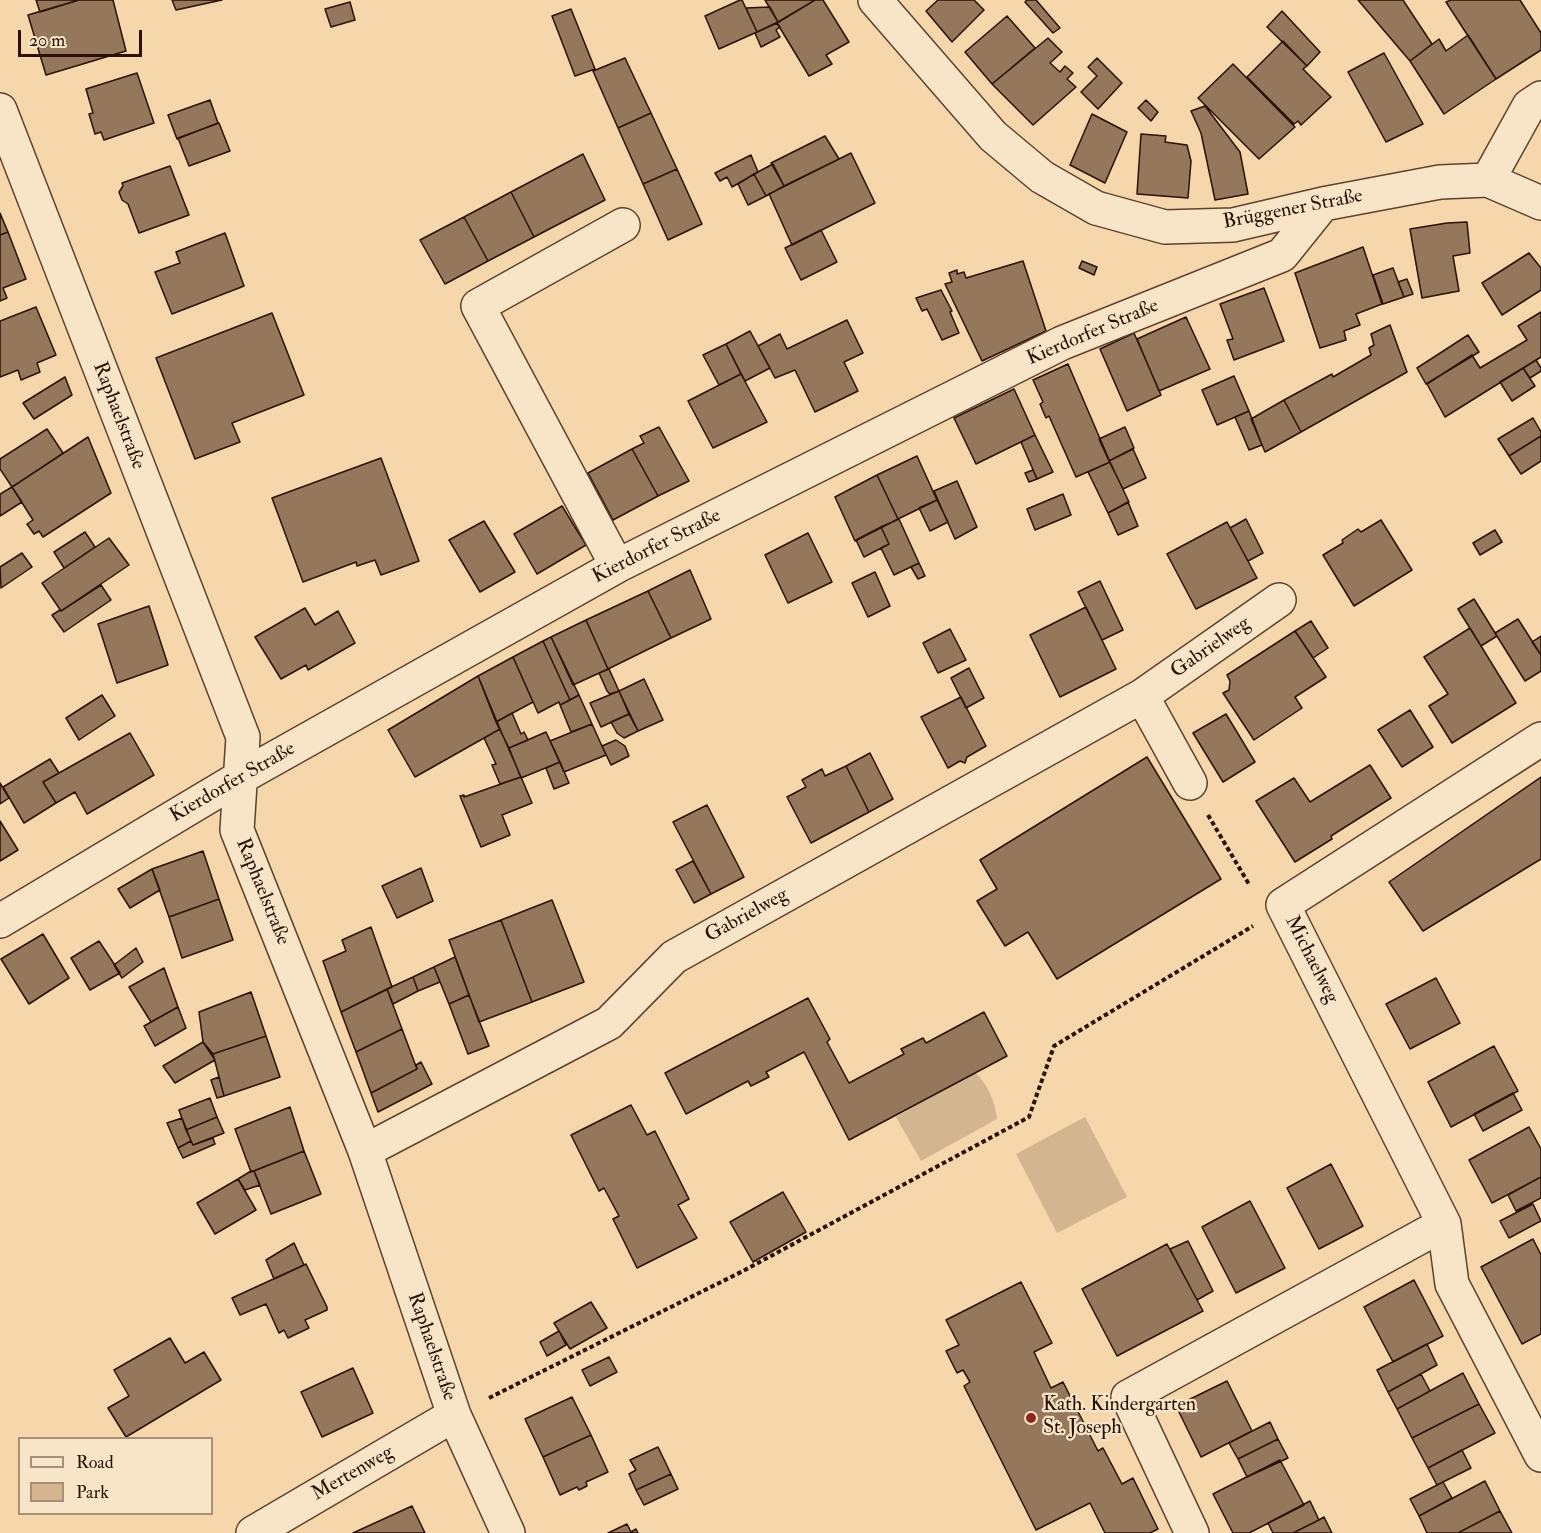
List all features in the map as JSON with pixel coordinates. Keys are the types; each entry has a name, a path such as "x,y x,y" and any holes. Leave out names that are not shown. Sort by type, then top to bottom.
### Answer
{"street":[{"name":"Brüggener Straße","path":"875,0 993,136 1042,177 1096,208 1165,227 1233,225 1323,204 1440,182 1488,180 1541,203"},
{"path":"1488,180 1529,106 1541,98"},
{"name":"Raphaelstraße","path":"0,110 243,737 237,830 365,1151 454,1415 508,1533"},
{"name":"Kierdorfer Straße","path":"0,921 242,777 617,566 1062,343 1282,255 1323,204"},
{"path":"617,566 478,306 623,225"},
{"name":"Gabrielweg","path":"365,1151 609,1023 674,957 1142,696 1279,600"},
{"path":"1142,696 1190,783"},
{"name":"Michaelweg","path":"1541,740 1275,911 1444,1224 1452,1284 1541,1455"},
{"path":"1192,1533 1128,1397 1444,1224"},
{"name":"Mertenweg","path":"253,1533 454,1415"}],"path":[{"path":"454,1415 743,1271 1029,1117 1054,1046 1275,911 1190,783"}],"green space":[{"path":"975,1072 990,1094 997,1119 921,1161 896,1117"},
{"path":"1085,1117 1127,1197 1057,1233 1016,1154"}],"building":[{"path":"36,0 79,0 40,12"},
{"path":"79,0 113,0 126,51 46,75 28,15"},
{"path":"172,0 222,0 176,10"},
{"path":"740,0 757,32 719,49 705,16"},
{"path":"765,0 815,0 778,22"},
{"path":"815,0 823,0 849,42 826,55 832,64 809,76 777,23"},
{"path":"938,0 974,0 984,10 952,42 926,11"},
{"path":"1036,0 1060,28 1053,33 1025,2"},
{"path":"1358,0 1403,0 1432,44 1410,61"},
{"path":"1451,0 1520,0 1541,33 1541,50 1496,79 1446,2"},
{"path":"350,2 355,20 331,27 325,9"},
{"path":"770,7 778,22 757,32 746,8"},
{"path":"571,9 595,69 575,76 552,16"},
{"path":"1282,11 1320,52 1307,66 1267,27"},
{"path":"1007,16 1035,48 992,84 965,52"},
{"path":"777,23 780,27 776,30 780,37 761,47 755,33"},
{"path":"1468,35 1496,79 1444,114 1410,61 1439,39 1446,51"},
{"path":"1048,38 1062,52 1050,63 1060,72 1065,66 1073,73 1067,79 1076,87 1033,125 992,84"},
{"path":"1283,41 1307,66 1303,69 1331,97 1301,125 1298,121 1294,124 1247,77"},
{"path":"1384,53 1423,124 1386,142 1348,72"},
{"path":"625,58 651,113 618,128 593,71"},
{"path":"1097,58 1122,83 1098,109 1081,92 1097,76 1088,67"},
{"path":"1233,64 1295,127 1259,159 1198,98"},
{"path":"137,73 154,123 104,140 101,132 95,134 89,114 93,113 86,89"},
{"path":"210,100 218,123 177,139 168,115"},
{"path":"1146,100 1158,112 1151,121 1138,108"},
{"path":"1205,106 1240,152 1248,194 1215,200 1201,133 1191,111"},
{"path":"651,113 677,169 643,184 618,128"},
{"path":"1092,114 1127,132 1105,183 1070,165"},
{"path":"219,123 230,151 189,166 178,138"},
{"path":"1141,134 1166,136 1165,142 1187,145 1191,161 1188,198 1137,194"},
{"path":"825,136 839,159 784,186 771,163"},
{"path":"851,153 875,203 792,245 769,194"},
{"path":"583,154 605,200 534,237 511,192"},
{"path":"751,155 758,172 732,187 727,177 720,181 715,173"},
{"path":"773,164 784,186 766,196 754,174"},
{"path":"170,166 189,215 139,233 128,204 122,200 119,192 123,186 122,183"},
{"path":"677,169 702,224 668,240 643,184"},
{"path":"754,174 766,196 748,205 738,184"},
{"path":"511,192 534,237 488,261 464,217"},
{"path":"0,213 8,232 0,235"},
{"path":"464,217 488,261 445,284 420,240"},
{"path":"1467,222 1470,253 1453,256 1459,291 1422,298 1410,229"},
{"path":"821,230 837,262 801,280 785,248"},
{"path":"8,232 26,279 3,288 7,298 0,301 0,235"},
{"path":"225,233 244,286 172,314 155,272 180,263 176,252"},
{"path":"1363,247 1382,304 1356,314 1360,325 1344,331 1346,340 1320,348 1295,273"},
{"path":"1529,253 1541,268 1541,290 1502,315 1482,283"},
{"path":"1023,261 1046,331 982,361 945,284 952,282 949,273 957,270 957,274 964,272 966,278"},
{"path":"1082,261 1097,267 1094,275 1079,268"},
{"path":"1393,268 1404,297 1383,304 1373,275"},
{"path":"1407,279 1413,294 1404,297 1398,282"},
{"path":"1264,288 1284,341 1234,360 1227,340 1233,339 1220,304"},
{"path":"941,290 952,311 950,312 959,333 942,340 927,309 922,311 916,298"},
{"path":"36,307 56,355 37,363 40,372 21,380 18,370 0,377 0,321"},
{"path":"1541,312 1541,357 1445,417 1427,384 1472,355 1480,368 1527,340 1518,326"},
{"path":"272,313 304,395 232,423 240,442 195,459 156,358"},
{"path":"1186,317 1210,369 1159,391 1137,339"},
{"path":"847,320 863,353 844,362 858,391 815,412 795,370 775,378 758,346 780,334 787,349"},
{"path":"1390,325 1407,372 1301,432 1284,400 1332,374 1333,377 1371,355 1369,348 1374,345 1371,334"},
{"path":"750,331 770,368 745,381 726,344"},
{"path":"1134,333 1161,395 1127,411 1100,349"},
{"path":"1468,335 1479,352 1426,384 1417,368"},
{"path":"726,344 741,374 719,385 703,355"},
{"path":"1536,360 1541,371 1530,378 1523,368"},
{"path":"1068,364 1110,462 1076,477 1049,416 1046,418 1040,404 1043,402 1033,380"},
{"path":"1523,368 1535,386 1512,401 1500,382"},
{"path":"741,374 767,422 713,448 688,401"},
{"path":"1234,376 1249,411 1217,425 1202,390"},
{"path":"65,377 72,395 34,419 23,403"},
{"path":"1014,389 1035,435 976,464 954,418"},
{"path":"1284,400 1301,432 1265,452 1251,419"},
{"path":"1249,411 1262,445 1249,450 1235,417"},
{"path":"1533,418 1541,436 1509,456 1498,439"},
{"path":"659,427 689,481 658,496 632,449 644,443 640,436"},
{"path":"1125,427 1134,448 1109,461 1099,439"},
{"path":"47,429 63,453 12,487 0,469 0,459"},
{"path":"1035,435 1053,472 1037,479 1021,442"},
{"path":"1541,436 1541,461 1521,474 1509,456"},
{"path":"88,437 111,493 43,537 39,531 34,534 27,524 33,520 12,487"},
{"path":"632,449 658,496 613,520 588,473"},
{"path":"1133,449 1146,478 1123,489 1109,461"},
{"path":"917,456 937,500 898,519 877,475"},
{"path":"381,458 419,561 381,575 375,560 357,566 356,562 303,582 272,498"},
{"path":"1110,462 1129,502 1108,513 1088,472"},
{"path":"1033,470 1037,479 1029,482 1025,473"},
{"path":"877,475 898,519 855,541 835,497"},
{"path":"957,481 977,527 955,539 934,491"},
{"path":"12,487 22,502 0,516 0,494"},
{"path":"1063,494 1071,515 1035,530 1027,509"},
{"path":"937,500 948,522 930,531 919,508"},
{"path":"1128,502 1138,526 1118,535 1108,513"},
{"path":"562,506 586,545 537,574 514,534"},
{"path":"899,519 919,563 894,575 881,548 889,544 881,527"},
{"path":"1246,519 1263,553 1248,561 1230,528"},
{"path":"1381,520 1412,570 1354,606 1323,555 1343,543 1342,540 1358,529 1361,532"},
{"path":"484,521 515,572 480,592 449,540"},
{"path":"1227,522 1257,578 1196,609 1167,554"},
{"path":"881,527 889,544 864,557 856,540"},
{"path":"1495,530 1502,542 1480,555 1473,543"},
{"path":"85,532 95,547 64,568 54,552"},
{"path":"808,533 832,582 788,603 765,555"},
{"path":"109,538 129,565 61,611 42,583"},
{"path":"22,553 32,567 1,588 0,567"},
{"path":"919,563 925,576 918,579 911,567"},
{"path":"690,570 711,619 671,638 648,591"},
{"path":"875,572 890,606 868,617 852,583"},
{"path":"1100,581 1123,630 1102,640 1078,592"},
{"path":"101,585 111,600 64,632 52,615"},
{"path":"648,591 671,638 608,669 586,620"},
{"path":"1474,599 1497,636 1481,646 1458,609"},
{"path":"149,606 168,665 117,683 98,624"},
{"path":"1086,607 1116,669 1060,697 1030,635"},
{"path":"305,608 315,625 338,611 355,643 308,670 306,665 281,679 255,637"},
{"path":"1518,619 1541,655 1541,671 1525,681 1495,633"},
{"path":"586,620 608,669 573,685 551,637"},
{"path":"1311,621 1328,648 1313,658 1295,631"},
{"path":"1470,628 1516,703 1452,743 1429,706 1448,694 1424,657"},
{"path":"950,629 966,660 938,673 923,643"},
{"path":"1295,631 1326,677 1295,697 1302,708 1254,740 1223,693 1229,690 1230,681 1227,675"},
{"path":"1541,636 1541,655 1532,642"},
{"path":"551,637 579,695 570,700 543,641"},
{"path":"543,641 570,700 560,705 559,702 538,713 513,657"},
{"path":"513,657 533,702 496,722 478,676"},
{"path":"969,668 984,698 966,708 951,678"},
{"path":"609,669 619,691 610,694 599,673"},
{"path":"478,676 500,729 415,777 388,730"},
{"path":"644,679 663,720 638,731 619,691"},
{"path":"619,691 629,714 601,727 590,703"},
{"path":"102,695 115,716 79,740 66,718"},
{"path":"579,695 592,724 571,732 560,705"},
{"path":"961,697 986,746 967,757 965,763 960,761 948,768 921,717"},
{"path":"1410,710 1433,747 1402,767 1378,730"},
{"path":"512,713 521,734 524,732 528,740 509,748 496,722"},
{"path":"629,714 638,731 624,738 617,733 611,722"},
{"path":"1226,714 1255,762 1223,782 1193,733"},
{"path":"592,724 606,755 564,772 550,741"},
{"path":"500,729 521,777 500,784 492,765 496,764 484,738"},
{"path":"546,732 560,762 521,778 509,748"},
{"path":"130,733 154,775 87,814 75,792 56,803 43,782"},
{"path":"616,740 625,746 629,756 611,765 602,746"},
{"path":"870,753 893,799 869,812 846,766"},
{"path":"1147,757 1221,879 1057,979 1028,932 1005,946 977,901 997,889 980,860"},
{"path":"50,759 59,773 43,782 56,803 24,823 3,787"},
{"path":"560,762 569,783 554,789 546,768"},
{"path":"1370,765 1391,798 1295,862 1256,801 1294,778 1310,802"},
{"path":"846,766 869,812 811,843 787,797 806,787 802,780 822,769 825,776"},
{"path":"521,777 532,803 502,815 510,835 481,847 460,796 464,795 464,797"},
{"path":"1541,777 1541,859 1423,931 1389,882"},
{"path":"0,783 9,798 0,804"},
{"path":"707,805 744,877 711,894 673,822"},
{"path":"0,821 18,850 0,861"},
{"path":"203,851 219,899 169,917 152,869"},
{"path":"693,861 711,894 694,903 676,870"},
{"path":"421,868 433,901 397,918 382,886"},
{"path":"152,869 160,890 130,908 118,889"},
{"path":"219,899 233,940 182,958 169,917"},
{"path":"552,900 584,982 532,1002 501,920"},
{"path":"501,920 532,1002 479,1022 449,940"},
{"path":"371,927 392,987 341,1012 323,961 346,951 342,940"},
{"path":"43,934 69,978 29,1004 1,959"},
{"path":"99,941 120,973 90,990 71,958"},
{"path":"136,948 143,962 122,978 114,965"},
{"path":"455,957 469,995 449,1004 434,967"},
{"path":"434,967 440,982 418,991 413,977"},
{"path":"164,968 178,1007 151,1022 129,987"},
{"path":"413,977 418,991 393,1004 387,989"},
{"path":"1436,978 1460,1023 1410,1049 1386,1004"},
{"path":"387,989 402,1029 356,1052 341,1012"},
{"path":"251,992 266,1036 213,1054 203,1042 199,1012"},
{"path":"469,995 489,1046 468,1054 449,1004"},
{"path":"808,998 830,1039 827,1042 849,1083 904,1054 901,1049 923,1038 926,1043 984,1012 1007,1056 849,1140 804,1052 766,1072 769,1077 751,1086 748,1081 686,1114 665,1073"},
{"path":"178,1007 186,1028 155,1046 144,1026"},
{"path":"402,1029 417,1069 371,1093 356,1052"},
{"path":"266,1036 280,1077 224,1096 213,1054"},
{"path":"203,1042 215,1060 175,1083 163,1066"},
{"path":"1494,1046 1518,1091 1451,1127 1428,1082"},
{"path":"421,1062 432,1084 378,1112 371,1093 417,1069 416,1065"},
{"path":"219,1077 224,1096 217,1098 211,1080"},
{"path":"1513,1093 1522,1110 1483,1131 1474,1114"},
{"path":"210,1098 217,1117 186,1130 179,1110"},
{"path":"631,1105 647,1135 655,1131 689,1199 678,1205 697,1238 637,1268 613,1219 619,1216 604,1188 599,1191 571,1135"},
{"path":"290,1107 304,1151 251,1172 235,1129"},
{"path":"217,1117 224,1133 193,1145 186,1130"},
{"path":"182,1118 191,1141 178,1148 167,1123"},
{"path":"1529,1127 1541,1149 1541,1177 1492,1203 1469,1160"},
{"path":"213,1138 215,1144 183,1158 178,1148 191,1141 193,1145"},
{"path":"304,1151 321,1194 271,1214 254,1171"},
{"path":"1331,1164 1363,1226 1319,1249 1287,1188"},
{"path":"254,1171 260,1185 245,1190 238,1179"},
{"path":"1541,1177 1541,1198 1516,1211 1508,1195"},
{"path":"238,1179 256,1210 215,1234 197,1203"},
{"path":"783,1192 806,1232 753,1262 730,1222"},
{"path":"1250,1201 1285,1268 1236,1293 1202,1227"},
{"path":"1533,1204 1541,1221 1509,1238 1500,1221"},
{"path":"1533,1239 1541,1255 1541,1334 1522,1344 1481,1267"},
{"path":"1188,1241 1213,1291 1197,1300 1170,1249"},
{"path":"294,1243 304,1265 274,1279 266,1260"},
{"path":"1167,1244 1203,1311 1117,1356 1082,1289"},
{"path":"306,1264 327,1307 327,1310 305,1320 309,1328 288,1338 284,1330 279,1333 266,1304 240,1315 232,1298"},
{"path":"1414,1280 1443,1336 1393,1362 1364,1307"},
{"name":"Kath. Kindergarten St. Joseph","path":"1021,1282 1052,1343 1034,1352 1051,1388 1063,1382 1098,1451 1103,1448 1122,1484 1133,1478 1158,1529 1150,1533 1105,1533 1090,1503 1036,1530 964,1386 970,1382 963,1370 957,1373 946,1351 959,1345 946,1320"},
{"path":"591,1302 607,1328 570,1349 554,1323"},
{"path":"559,1331 566,1345 547,1356 540,1342"},
{"path":"170,1338 185,1363 204,1352 221,1380 126,1437 108,1408 129,1396 114,1370"},
{"path":"1427,1344 1437,1365 1388,1392 1377,1370"},
{"path":"609,1357 617,1372 590,1386 582,1370"},
{"path":"353,1368 373,1413 322,1437 301,1392"},
{"path":"1463,1373 1479,1404 1412,1438 1397,1409"},
{"path":"1421,1374 1430,1391 1397,1409 1388,1392"},
{"path":"1227,1381 1252,1431 1201,1457 1176,1406"},
{"path":"572,1397 591,1435 543,1457 525,1419"},
{"path":"1479,1404 1495,1433 1428,1468 1412,1438"},
{"path":"1270,1422 1278,1439 1238,1459 1229,1443"},
{"path":"591,1435 608,1472 586,1482 587,1486 579,1490 577,1487 560,1495 543,1457"},
{"path":"1278,1439 1288,1458 1247,1477 1238,1459"},
{"path":"658,1447 671,1474 636,1490 629,1474 636,1470 630,1460"},
{"path":"1462,1450 1471,1468 1437,1485 1428,1468"},
{"path":"1280,1460 1304,1505 1249,1533 1233,1533 1213,1494"},
{"path":"671,1474 678,1489 644,1505 636,1490"},
{"path":"1485,1481 1500,1511 1458,1533 1427,1533 1419,1516"},
{"path":"1443,1482 1452,1498 1419,1516 1410,1499"},
{"path":"1310,1501 1319,1520 1293,1533 1273,1533 1268,1523"},
{"path":"412,1506 425,1533 353,1533"},
{"path":"1500,1511 1512,1533 1458,1533"},
{"path":"1324,1517 1332,1533 1293,1533 1319,1520"},
{"path":"627,1524 631,1532 636,1529 638,1533 608,1533"}],"place":[{"name":"Kath. Kindergarten St. Joseph","path":"1031,1418"}]}
